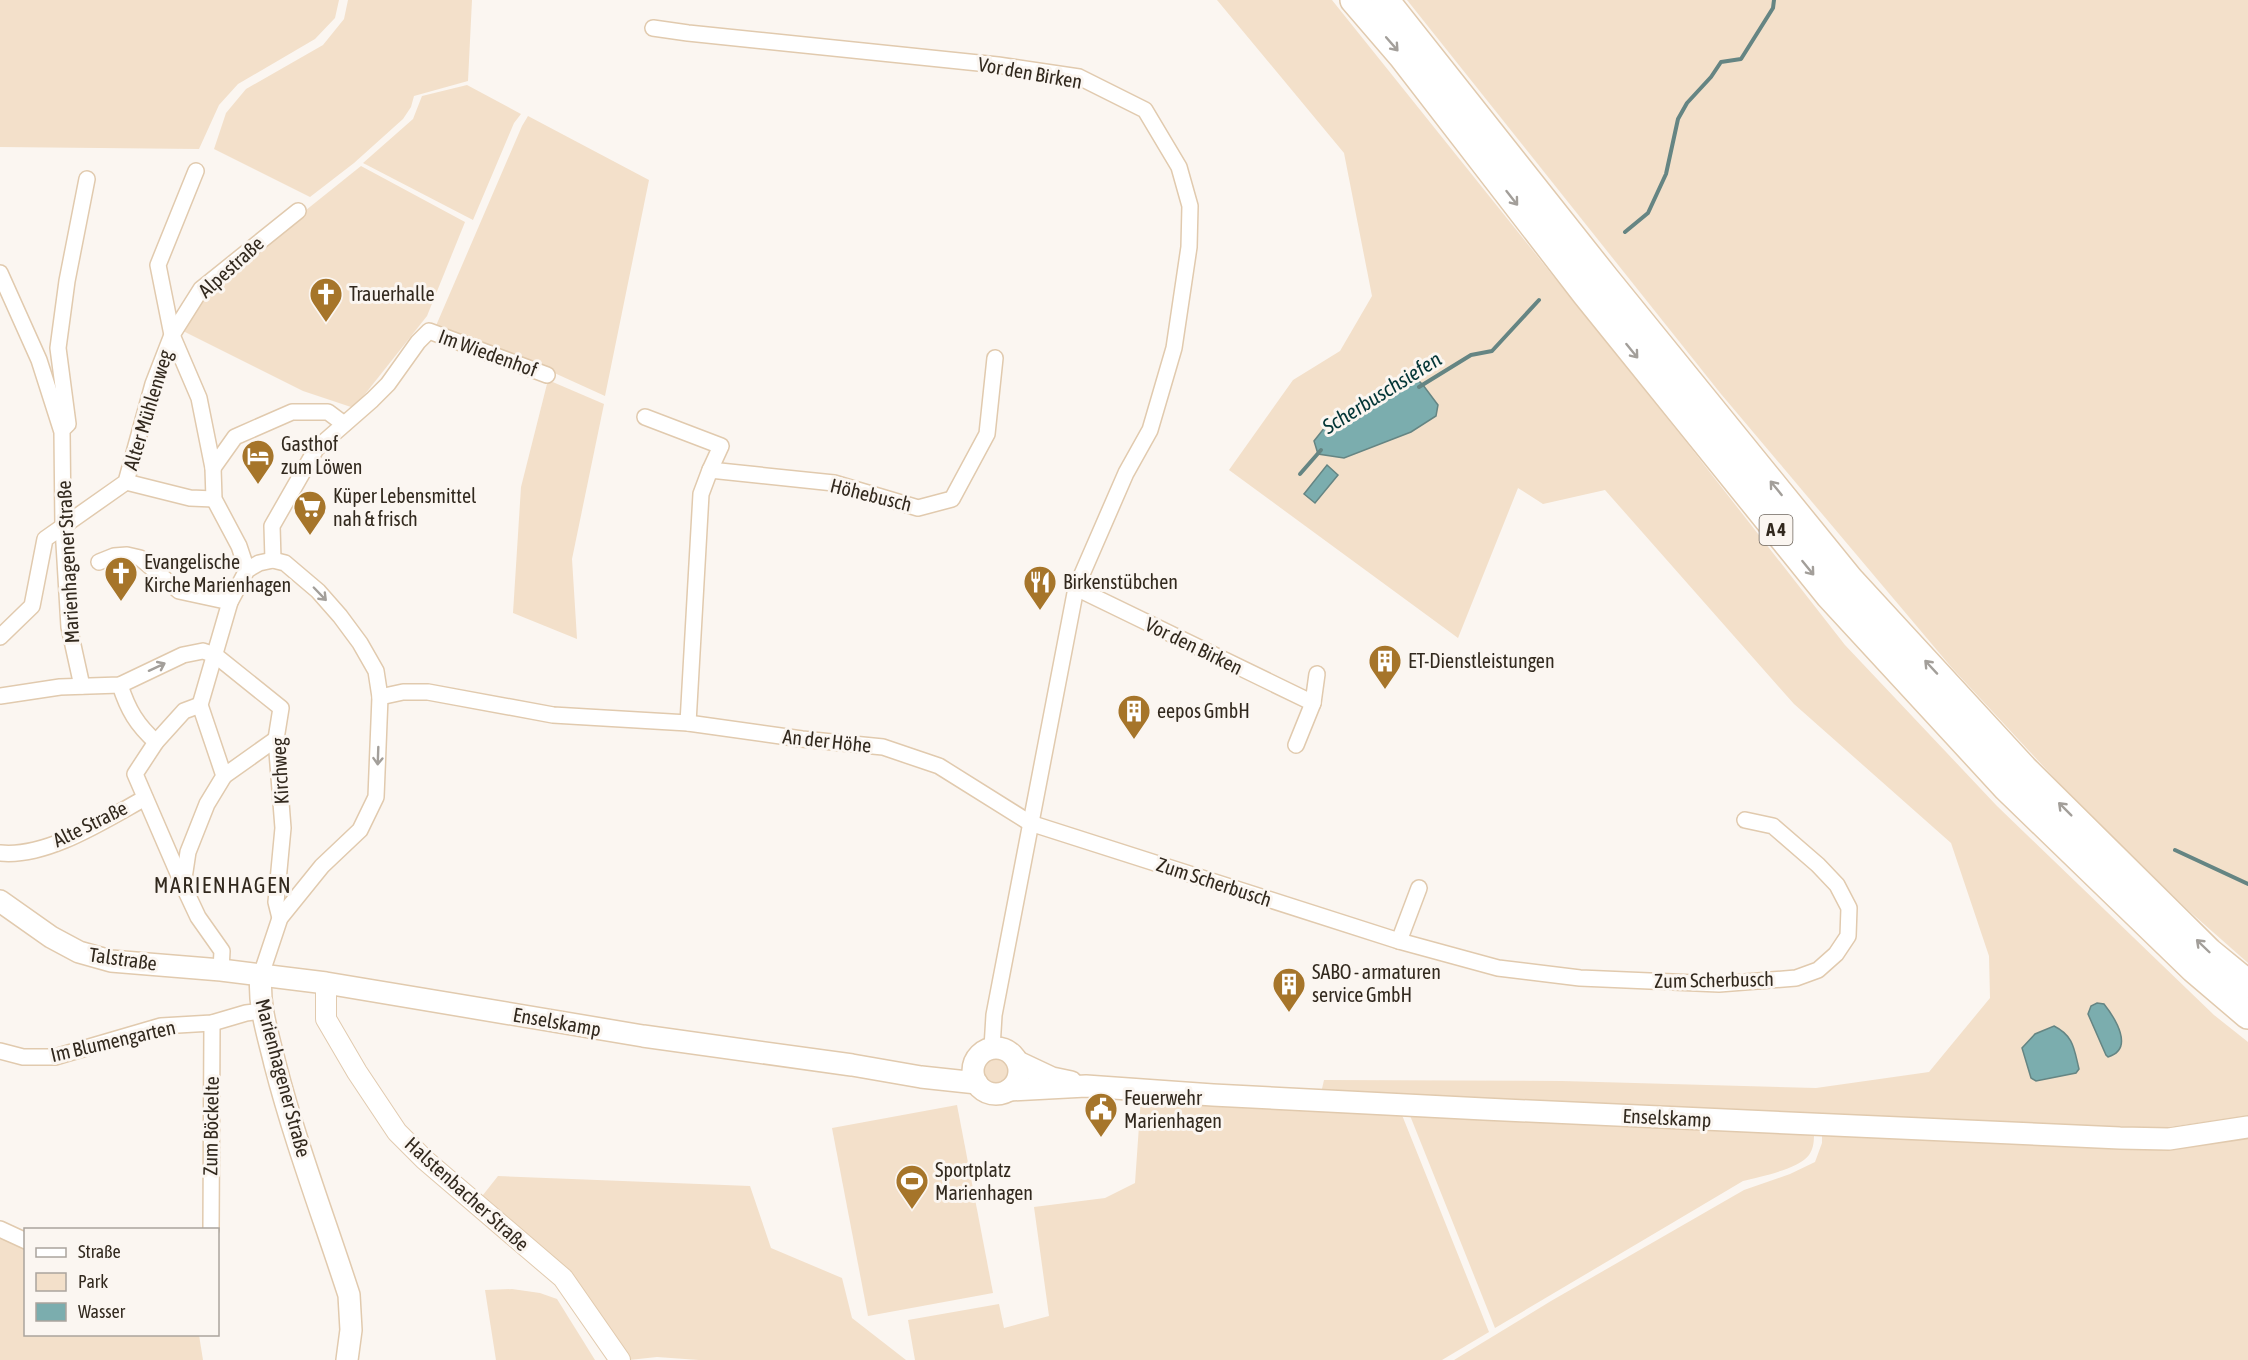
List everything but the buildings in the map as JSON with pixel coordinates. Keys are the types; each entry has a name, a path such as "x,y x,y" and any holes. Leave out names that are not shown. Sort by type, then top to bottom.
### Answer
{"highway":[{"name":"A 4","path":"1353,0 1402,57 1586,294 1829,596 2007,788 2194,969 2248,1015"},
{"name":"A 4","path":"1385,0 1605,278 1850,580 2024,769 2209,952 2248,984"}],"main road":[{"name":"Talstraße","path":"0,901 51,937 79,952 111,961 261,975"},
{"name":"Enselskamp","path":"261,975 326,983 643,1036 852,1065 921,1077 976,1072 990,1093 1000,1094 1009,1090 1086,1086 1496,1110 2120,1138 2169,1139 2248,1127"},
{"name":"Marienhagener Straße","path":"261,975 262,1011 290,1115 349,1294 351,1330 347,1360"},
{"name":"Enselskamp","path":"992,1048 1003,1049 1012,1054 1018,1062 1053,1078 1086,1086"},
{"path":"976,1072 985,1051 992,1048"},
{"path":"1009,1090 1018,1078 1018,1062"}],"street":[{"name":"Vor den Birken","path":"653,28 998,65 1079,77 1145,110 1179,167 1190,206 1189,247 1174,348 1150,430 1126,473 1076,588 1030,823"},
{"name":"Alter Mühlenweg","path":"0,637 32,606 45,539 126,482 153,384 172,335 158,265 196,171"},
{"name":"Marienhagener Straße","path":"62,432 68,424 58,348 67,281 87,179"},
{"name":"Alpestraße","path":"172,335 201,290 298,211"},
{"name":"Marienhagener Straße","path":"0,273 39,360 62,432 63,527 69,627 82,686"},
{"name":"Im Wiedenhof","path":"273,560 272,526 316,448 388,384 418,342 429,331 547,375"},
{"path":"172,335 199,398 213,468 214,499 239,546 247,570"},
{"name":"Höhebusch","path":"710,470 834,483 918,508 952,499 987,434 995,358"},
{"path":"213,468 235,436 292,412 328,412 344,424"},
{"path":"645,417 721,446 701,494 688,723"},
{"path":"126,482 190,498 214,499"},
{"path":"99,562 114,556 127,555 140,558 179,591 230,602"},
{"path":"224,776 200,705 230,602 247,570 259,563 273,560"},
{"name":"Marienhagener Straße","path":"261,975 280,918 322,866 360,831 370,813 376,797 380,697 376,671 360,643 340,616 318,591 285,562 273,560"},
{"name":"Vor den Birken","path":"1076,588 1313,703"},
{"path":"0,696 82,686 120,685 194,652 203,651 215,655"},
{"name":"Kirchweg","path":"215,655 281,708 276,739 283,828 276,902 280,918"},
{"path":"1296,745 1313,703 1317,674"},
{"path":"120,685 125,701 139,726 156,742"},
{"name":"An der Höhe","path":"380,697 403,692 428,692 553,715 688,723 802,739 883,747 939,766 1030,823"},
{"name":"Alte Straße","path":"0,853 19,854 72,838 145,798 135,774 156,742 184,711 200,705"},
{"path":"183,885 188,852 207,804 224,776 276,739"},
{"path":"145,798 198,917 222,951 220,970"},
{"name":"Zum Scherbusch","path":"1030,823 1399,941 1498,968 1580,978 1719,984 1796,978 1818,970 1836,954 1848,936 1849,909 1837,885 1773,826 1745,820"},
{"path":"992,1048 994,1015 1030,823"},
{"path":"1399,941 1419,888"},
{"name":"Halstenbacher Straße","path":"326,983 326,1019 397,1132 425,1161 563,1278 620,1360"},
{"name":"Im Blumengarten","path":"0,1051 23,1057 55,1057 161,1026 212,1023 262,1011"},
{"name":"Zum Böckelte","path":"210,1228 212,1023"},
{"path":"0,1228 24,1240"}],"green space":[{"path":"0,0 339,0 335,18 315,39 238,84 219,105 199,149 0,147"},
{"path":"348,0 472,0 468,81 414,96 411,107 403,119 354,163 310,197 214,149 226,113 246,89 323,45 344,19"},
{"path":"1217,0 1332,0 1687,443 1845,645 1997,806 2214,1015 2248,1042 2248,1116 2161,1128 1813,1116 1321,1093 1324,1080 1562,1081 1816,1088 1929,1072 1990,998 1989,956 1951,843 1794,704 1605,490 1543,504 1518,488 1458,638 1229,470 1293,380 1340,351 1372,296 1344,153"},
{"path":"1407,0 2248,0 2248,963 2188,910 2070,795 1952,668 1721,394"},
{"path":"467,85 521,114 514,123 473,220 363,163 413,119 422,96"},
{"path":"528,116 649,180 605,396 550,371 435,328"},
{"path":"361,166 465,222 427,316 354,408 303,391 181,330 204,292"},
{"path":"548,380 604,404 572,559 577,639 513,613 521,487"},
{"path":"996,1058 1005,1062 1009,1071 1005,1080 996,1084 987,1080 983,1071 987,1062"},
{"path":"1141,1097 1400,1110 1489,1332 1442,1360 915,1360 908,1320 999,1304 1004,1328 1049,1316 1034,1207 1105,1198 1135,1183"},
{"name":"Sportplatz Marienhagen","path":"957,1105 993,1293 868,1316 832,1128"},
{"path":"1409,1113 1814,1132 1814,1141 1812,1150 1804,1160 1778,1172 1743,1181 1495,1328"},
{"path":"1822,1130 2170,1142 2248,1138 2248,1360 1454,1360 1551,1301 1744,1190 1790,1174 1815,1162 1822,1143"},
{"path":"498,1176 750,1186 771,1248 842,1278 852,1318 906,1360 699,1360 657,1357 629,1360 479,1200"},
{"path":"0,1236 24,1248 24,1336 199,1336 203,1360 0,1360"},
{"path":"512,1289 540,1293 557,1299 595,1360 496,1360 485,1290"}],"water":[{"path":"1414,376 1438,405 1436,416 1411,432 1344,458 1318,454 1314,441 1329,422 1393,393"},
{"path":"1327,465 1338,475 1315,503 1304,494"},
{"path":"2097,1003 2104,1004 2113,1017 2122,1040 2116,1053 2108,1057 2088,1014 2091,1006"},
{"path":"2054,1026 2066,1034 2069,1039 2079,1069 2076,1073 2036,1081 2031,1078 2022,1048 2035,1034"}],"waterway":[{"name":"Scherbuschsiefen","path":"1625,232 1648,213 1666,174 1678,119 1687,103 1711,77 1721,62 1741,59 1773,8 1774,0"},
{"name":"Scherbuschsiefen","path":"1419,387 1471,355 1492,351 1539,300"},
{"name":"Scherbuschsiefen","path":"1300,474 1321,450"},
{"path":"2175,850 2248,884"}],"place":[{"name":"Trauerhalle","path":"326,323"},
{"name":"Gasthof zum Löwen","path":"258,485"},
{"name":"Küper Lebensmittel nah & frisch","path":"310,536"},
{"name":"Evangelische Kirche Marienhagen","path":"121,602"},
{"name":"Birkenstübchen","path":"1040,611"},
{"name":"ET-Dienstleistungen","path":"1385,690"},
{"name":"eepos GmbH","path":"1134,740"},
{"name":"SABO - armaturen service GmbH","path":"1289,1013"},
{"name":"Feuerwehr Marienhagen","path":"1101,1138"},
{"name":"Sportplatz Marienhagen","path":"912,1210"}],"district":[{"name":"MARIENHAGEN","path":"223,885"}]}
